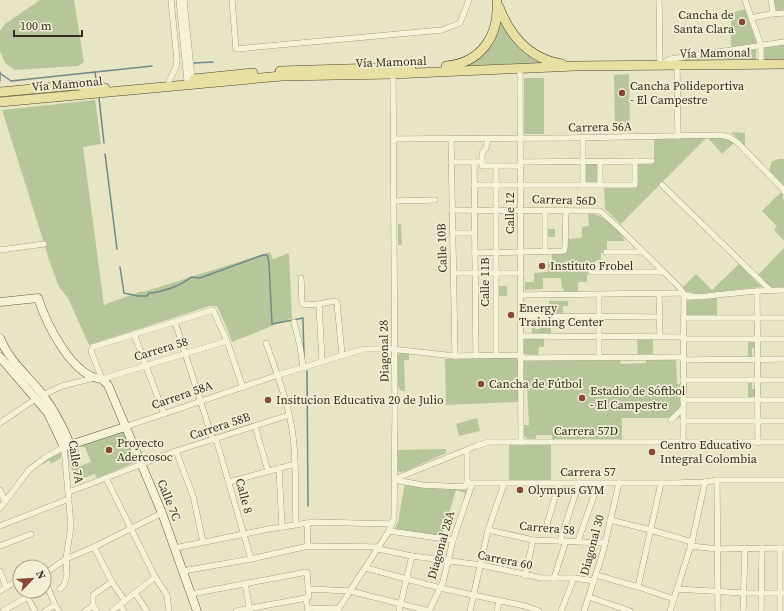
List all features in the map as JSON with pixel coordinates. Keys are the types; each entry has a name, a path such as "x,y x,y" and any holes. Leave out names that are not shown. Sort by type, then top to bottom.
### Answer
{"main road":[{"name":"Vía Mamonal","path":"104,91 170,81 296,69 458,65 474,57 486,45 491,37 496,24 498,11 497,1"},
{"path":"497,1 505,22 518,40 534,54 554,62 575,66"},
{"name":"Vía Mamonal","path":"0,96 104,91 282,76 393,74 575,66 784,64"},
{"path":"0,92 76,85 104,91"},
{"path":"0,106 81,99 104,91"},
{"name":"Vía Mamonal","path":"0,102 55,94"}],"street":[{"path":"170,81 176,67 177,60 171,0"},
{"path":"179,0 190,79"},
{"path":"184,0 190,79"},
{"path":"232,0 236,49 442,30 460,23 468,0"},
{"path":"659,0 660,65"},
{"path":"745,0 761,45 761,64"},
{"path":"771,0 773,10 771,14"},
{"path":"751,18 784,13"},
{"path":"660,65 666,60 671,59 784,42"},
{"path":"677,65 678,136"},
{"name":"Calle 12","path":"520,69 521,357"},
{"name":"Diagonal 28","path":"338,610 389,531 394,518 395,349 393,74"},
{"name":"Carrera 56A","path":"394,139 583,138 711,135 729,137 741,146 784,191"},
{"path":"488,138 486,148 482,154 482,166 652,161"},
{"path":"583,138 583,186"},
{"name":"Calle 10B","path":"451,139 455,356"},
{"path":"474,185 583,186 635,184 635,161"},
{"path":"451,162 482,162"},
{"path":"474,162 476,355"},
{"path":"600,162 600,185"},
{"name":"Calle 11B","path":"496,166 496,355"},
{"path":"662,184 770,290"},
{"path":"394,200 435,200"},
{"name":"Carrera 56D","path":"452,210 596,211 604,214 643,252"},
{"path":"545,210 545,252"},
{"path":"475,253 564,251 566,210"},
{"path":"453,233 474,233"},
{"path":"0,250 44,244"},
{"path":"606,252 643,252 682,291 692,297 784,290"},
{"path":"591,272 663,272"},
{"path":"454,273 521,273"},
{"path":"301,278 302,303 304,305 335,301 337,303 342,355"},
{"path":"521,295 659,294 682,291"},
{"path":"682,291 683,442"},
{"path":"757,291 758,443"},
{"path":"599,294 599,357"},
{"path":"659,294 660,336"},
{"name":"Calle 7C","path":"0,302 38,298 45,320 55,337 81,369 108,385 162,513 197,611"},
{"path":"319,304 322,361"},
{"path":"164,414 134,334 213,310 227,341 243,388"},
{"path":"521,316 660,317"},
{"path":"683,318 784,318"},
{"name":"Calle 8","path":"175,322 229,482 251,559"},
{"path":"294,322 299,339 303,367"},
{"name":"Calle 7C","path":"98,378 92,351 93,347 134,334"},
{"path":"521,336 660,336 683,338 784,339"},
{"name":"Calle 7A","path":"0,338 10,358 40,397 67,445 68,492 71,526 66,559 67,575 64,585 60,588"},
{"name":"Carrera 58","path":"0,423 40,397 62,386 145,366 227,341"},
{"path":"266,343 278,375 292,430 295,464 296,524"},
{"name":"Carrera 58A","path":"0,508 29,470 46,457 67,445 358,350 371,348 395,349"},
{"path":"395,349 455,356 496,355 521,357 784,359"},
{"name":"Calle 7A","path":"0,357 40,397"},
{"path":"521,357 521,442"},
{"path":"683,380 784,380"},
{"path":"683,400 784,400"},
{"path":"671,420 683,408"},
{"name":"Carrera 58B","path":"68,492 176,451 289,415"},
{"path":"683,421 784,421"},
{"path":"255,426 268,471"},
{"name":"Carrera 57D","path":"395,479 485,443 784,442"},
{"name":"Diagonal 28A","path":"429,611 440,588 449,561 453,540 470,484 467,450"},
{"path":"176,451 193,496 203,542"},
{"path":"229,482 295,464"},
{"path":"279,468 282,526"},
{"path":"106,478 155,577 167,595 169,611"},
{"name":"Carrera 57","path":"395,479 422,485 465,487 470,484 598,484 705,482 717,480 784,480"},
{"path":"717,480 719,549 718,611"},
{"path":"670,611 691,544 705,482"},
{"name":"Diagonal 30","path":"584,611 605,543 619,483"},
{"path":"638,587 661,483"},
{"path":"470,611 488,530 504,484"},
{"path":"547,524 559,484"},
{"path":"554,578 579,484"},
{"path":"578,541 598,484"},
{"path":"0,490 5,501"},
{"path":"0,526 69,499"},
{"path":"52,569 66,559 94,547 162,513"},
{"path":"610,520 651,530 691,544 719,549 782,548 782,593 780,611"},
{"path":"175,548 296,524 314,522 391,524"},
{"path":"307,523 308,546"},
{"name":"Carrera 58","path":"488,530 533,540 605,543"},
{"path":"389,531 453,540"},
{"path":"0,546 30,534"},
{"path":"525,576 533,540"},
{"name":"Carrera 60","path":"183,571 251,559 308,546 378,548 412,556 481,566 525,576 549,579 595,578 638,587 674,599"},
{"path":"94,547 112,582 125,600"},
{"path":"743,611 745,548"},
{"path":"761,611 762,548"},
{"path":"399,611 412,556"},
{"path":"366,568 440,588 499,602 525,606 539,611"},
{"path":"0,571 6,587"},
{"path":"191,594 307,572 308,597 306,598 308,610 338,610"},
{"path":"112,611 155,577"},
{"path":"561,611 574,578"},
{"path":"97,611 93,606 93,595 112,582"},
{"path":"245,583 250,610"},
{"path":"0,591 12,584"},
{"path":"308,589 350,591 429,611"},
{"path":"677,589 744,593 782,593"},
{"path":"135,593 147,611"},
{"path":"589,597 630,611"},
{"path":"52,598 55,605 60,611"},
{"path":"236,611 250,610 306,598"},
{"path":"3,611 24,599"},
{"path":"28,599 35,611"},
{"path":"497,611 499,602"},
{"path":"45,611 55,605"},
{"path":"120,605 124,611"},
{"path":"85,611 93,606"}],"green space":[{"path":"40,0 74,0 84,62 78,66 15,70 5,63 0,51 0,31 5,24"},
{"path":"772,0 784,0 784,11 774,13"},
{"path":"745,9 757,44 731,47 731,13"},
{"path":"500,18 525,51 531,56 545,63 467,66 485,54 492,45 497,35"},
{"path":"784,45 784,59 767,60 764,58 764,49 769,46"},
{"path":"756,49 756,59 681,60 704,56 731,55"},
{"name":"Cancha Polideportiva - El Campestre","path":"629,74 630,132 615,132 614,75"},
{"path":"524,78 544,78 544,134 524,134"},
{"path":"95,100 101,144 83,147 104,305 142,291 143,292 270,252 273,259 289,253 292,318 232,342 217,306 210,306 89,345 68,298 59,287 49,260 2,110"},
{"path":"731,132 745,133 745,147"},
{"path":"707,137 621,224 605,209 604,186 636,185 636,163 654,162 654,139"},
{"path":"712,137 728,139 734,143 722,154 709,139"},
{"path":"784,159 784,187 769,171 772,161"},
{"path":"584,163 601,163 602,185 585,186"},
{"path":"782,191 784,202 784,241 774,230 777,226 762,211"},
{"path":"588,213 599,216 610,222 619,231 625,241 607,241 607,253 601,253 601,260 595,261 594,275 587,274 587,282 578,282 578,292 564,292 561,278 543,278 543,289 525,290 525,282 534,282 534,273 548,272 548,261 552,261 552,254 564,253 567,239 582,238 582,227 589,226"},
{"path":"398,224 401,224 402,245 398,245"},
{"path":"548,229 555,229 555,237 548,237"},
{"path":"784,248 784,287 771,288 758,275"},
{"path":"739,264 762,287 698,294 687,292 682,288 696,274 712,290"},
{"path":"499,286 507,286 507,296 499,296"},
{"path":"717,297 717,316 686,316 687,300"},
{"path":"549,301 568,301 568,306 563,306 563,314 549,314"},
{"path":"540,319 555,319 555,327 551,327 551,335 532,335 532,327 535,327 535,329 540,329"},
{"path":"524,338 544,339 544,347 539,347 538,355 524,354"},
{"path":"637,339 653,339 653,355 638,355"},
{"path":"748,341 755,341 755,348 752,348 752,357 748,357"},
{"path":"401,353 409,354 409,360 404,360 405,391 401,391 398,387 398,355"},
{"name":"Cancha de Fútbol","path":"512,357 518,360 518,402 446,405 445,359"},
{"path":"676,358 677,384 680,384 680,418 622,418 622,439 552,439 552,435 536,435 536,439 528,439 524,436 523,425 529,425 527,387 524,382 523,359 620,360 621,364 646,363 646,359"},
{"path":"748,382 752,382 752,389 755,389 755,398 748,398"},
{"path":"477,418 480,431 459,436 456,424"},
{"name":"Proyecto Adercosoc","path":"124,431 136,462 97,478 95,474 75,481 66,450","holes":["81,446 85,447 91,462 74,468 70,458 80,454 78,448"]},
{"path":"509,444 551,444 551,481 509,481"},
{"path":"446,449 446,453 406,471 398,471 398,450"},
{"path":"61,451 61,458 51,464 49,460 42,465 40,463"},
{"path":"405,483 468,490 464,497 465,493 456,490 442,536 394,530 398,522"}],"waterway":[{"path":"194,63 213,62"},
{"path":"1,74 11,81 152,66"},
{"path":"0,72 0,81"},
{"path":"95,72 96,80"},
{"path":"99,98 104,143"},
{"path":"105,154 117,249"},
{"path":"120,267 124,293 147,296 149,293 159,292 177,286 191,277 200,278 263,255 267,255 269,262 272,324 303,318 304,356"},
{"path":"307,371 308,506"}],"place":[{"name":"Cancha de Santa Clara","path":"742,22"},
{"name":"Cancha Polideportiva - El Campestre","path":"622,93"},
{"name":"Instituto Frobel","path":"542,266"},
{"name":"Energy Training Center","path":"511,315"},
{"name":"Cancha de Fútbol","path":"481,384"},
{"name":"Estadio de Sóftbol - El Campestre","path":"582,398"},
{"name":"Insitucion Educativa 20 de Julio","path":"268,400"},
{"name":"Proyecto Adercosoc","path":"109,450"},
{"name":"Centro Educativo Integral Colombia","path":"652,452"},
{"name":"Olympus GYM","path":"520,490"}]}
